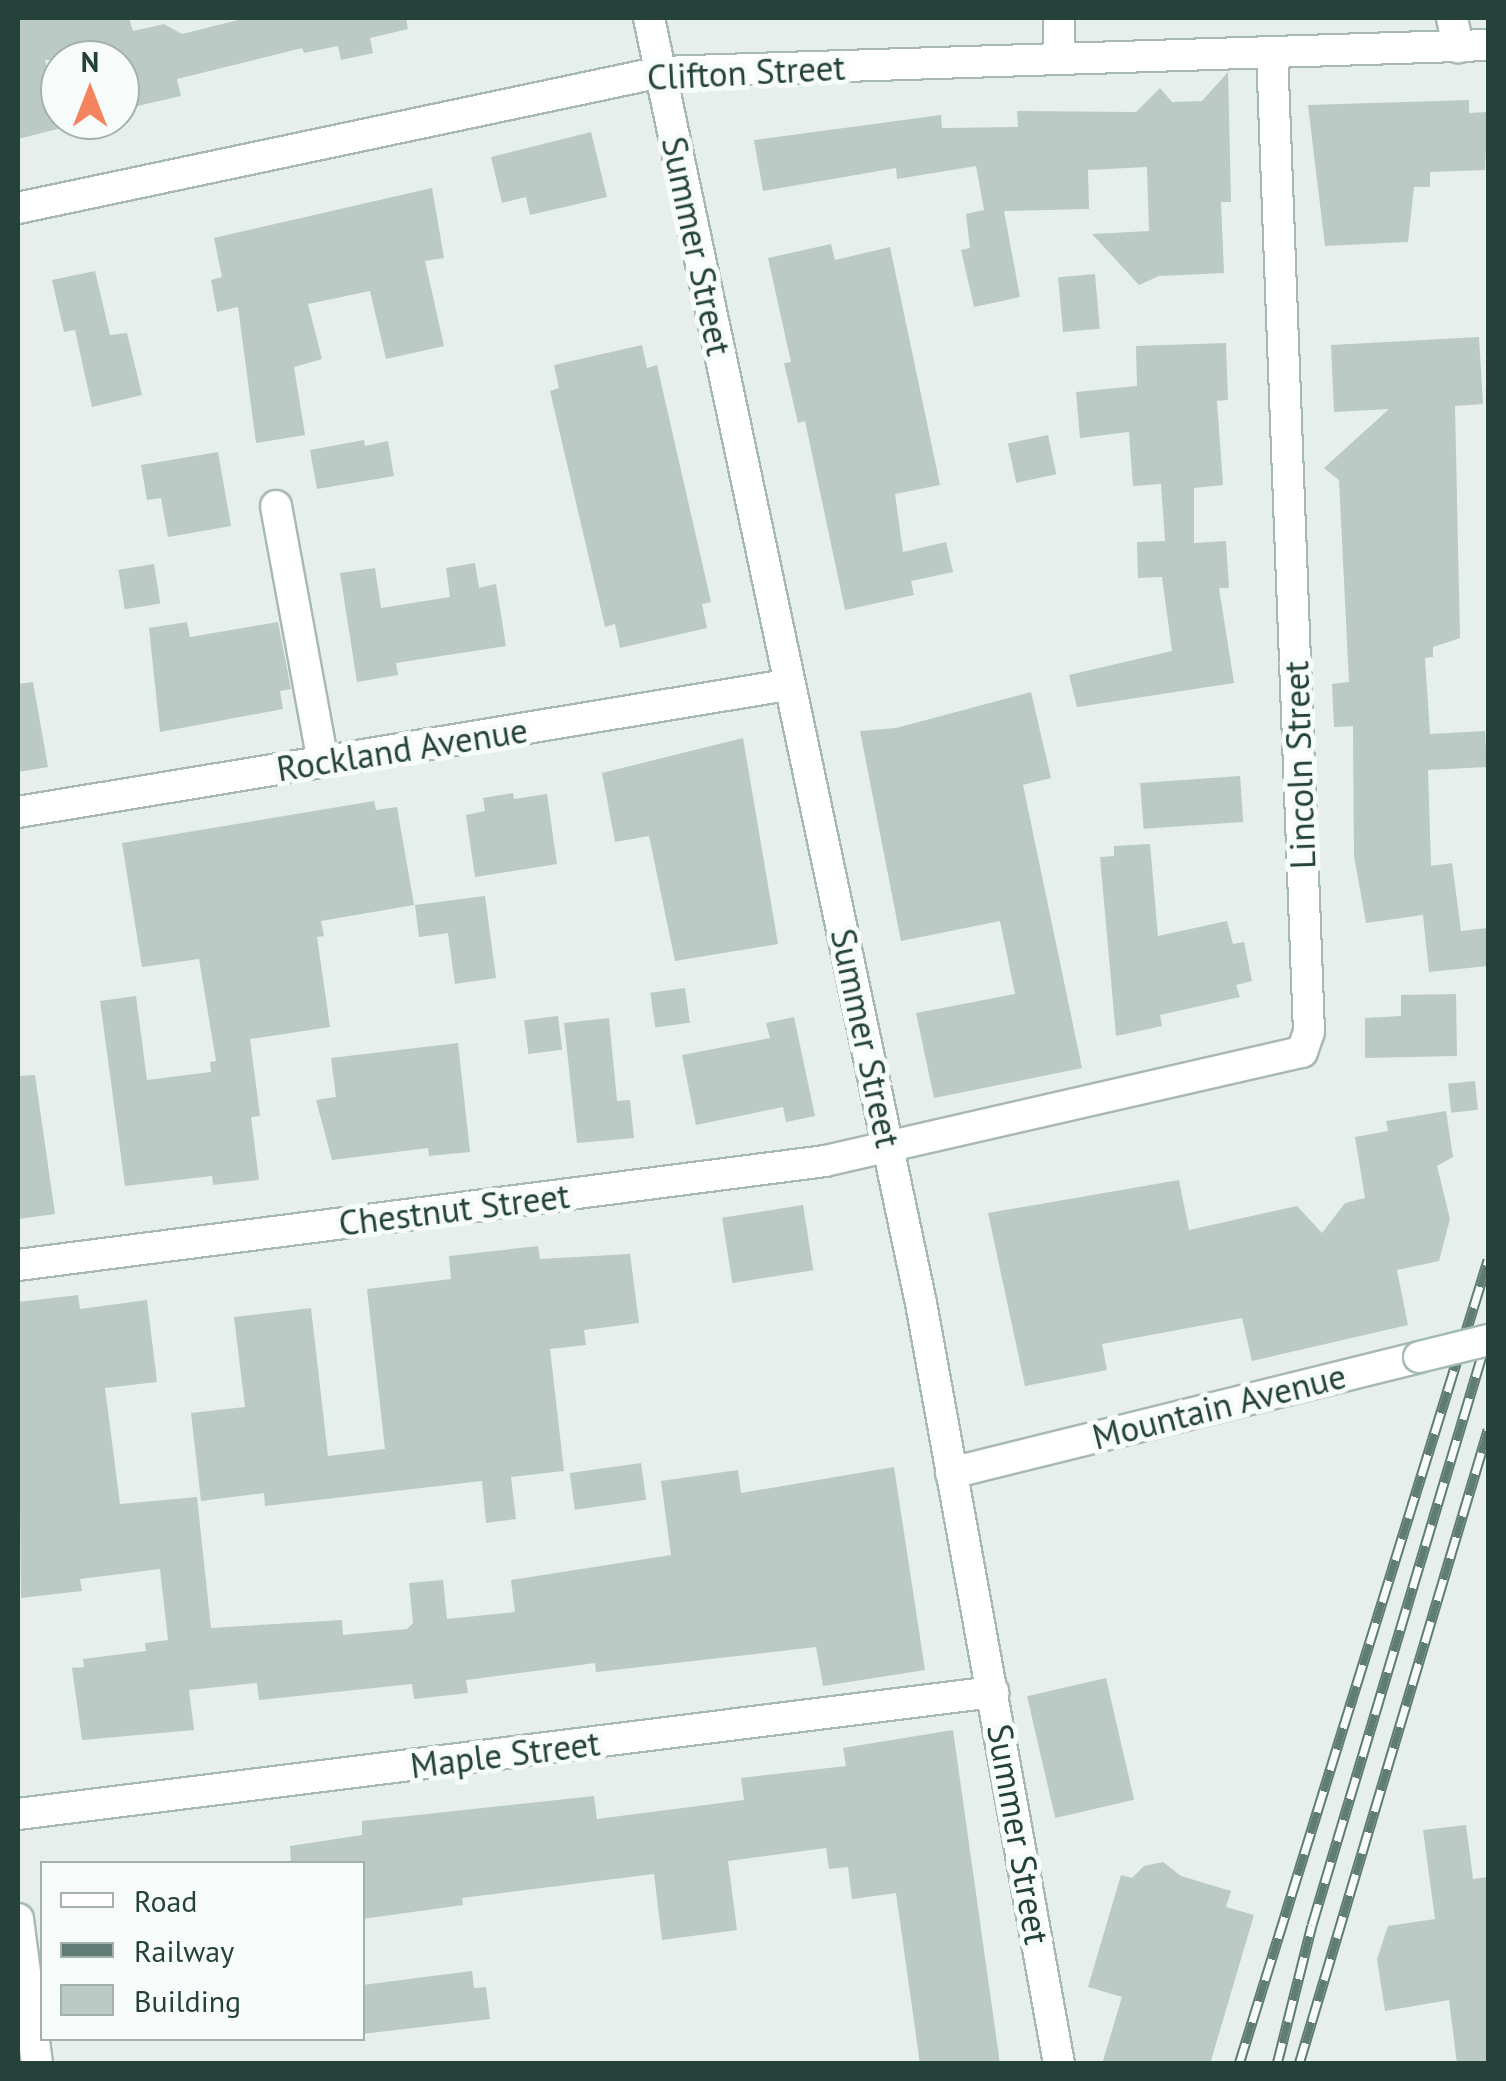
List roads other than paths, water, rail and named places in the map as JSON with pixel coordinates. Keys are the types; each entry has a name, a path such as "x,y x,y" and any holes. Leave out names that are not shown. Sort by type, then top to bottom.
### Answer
{"street":[{"name":"Summer Street","path":"649,18 787,686 889,1147 1059,2064"},
{"path":"1059,18 1059,59"},
{"name":"Clifton Street","path":"18,208 661,72 1272,52 1466,37"},
{"name":"Lincoln Street","path":"889,1147 1289,1059 1307,1044 1272,52"},
{"path":"276,506 323,762"},
{"name":"Rockland Avenue","path":"18,812 787,686"},
{"name":"Chestnut Street","path":"18,1265 825,1162 889,1147"},
{"name":"Mountain Avenue","path":"951,1474 1488,1340"},
{"name":"Maple Street","path":"18,1814 993,1692"},
{"path":"18,1919 37,2064"}],"railway":[{"path":"1239,2064 1488,1260"},
{"path":"1277,2064 1312,1925 1488,1335"},
{"path":"1299,2064 1488,1430"}]}
